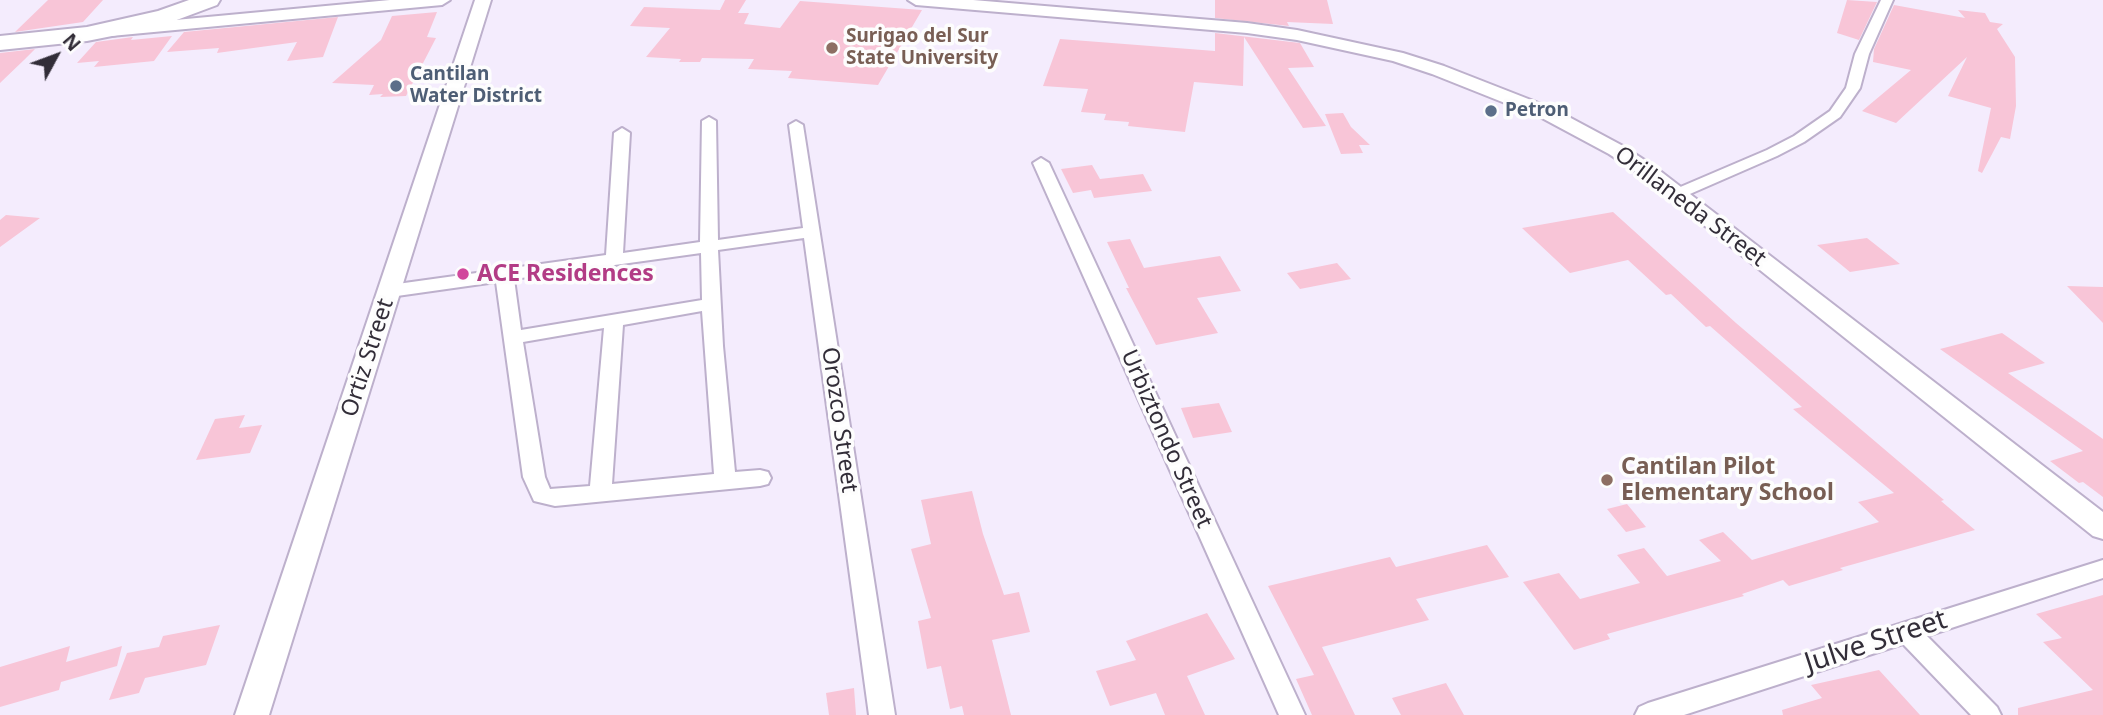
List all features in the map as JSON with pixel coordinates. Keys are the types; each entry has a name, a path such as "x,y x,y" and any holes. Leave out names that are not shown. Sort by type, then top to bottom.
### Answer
{"highway":[{"path":"0,43 87,34 145,22 209,0"}],"street":[{"path":"291,0 340,9"},
{"path":"87,34 442,0"},
{"name":"Ortiz Street","path":"252,715 483,0"},
{"name":"Orillaneda Street","path":"916,0 1247,28 1334,42 1438,70 1547,113 1616,149 1677,194 2103,528"},
{"path":"1677,194 1772,153 1835,114 1853,89 1861,54 1887,0"},
{"path":"709,121 711,304 725,482"},
{"name":"Orozco Street","path":"796,125 882,715"},
{"path":"614,260 622,133"},
{"name":"Urbiztondo Street","path":"1041,163 1292,715"},
{"path":"390,291 811,232"},
{"path":"504,275 538,491 542,495 555,498 760,478"},
{"path":"515,337 711,304"},
{"path":"600,494 614,319"},
{"name":"Julve Street","path":"1648,715 2103,569"},
{"path":"1907,632 1988,715"}],"building":[{"path":"48,0 103,0 83,22 15,32"},
{"path":"725,0 746,0 738,13 749,13 744,24 780,28 800,1 922,10 878,85 788,78 792,71 748,69 754,59 702,58 700,62 679,62 681,59 646,57 670,28 630,26 644,7 720,10"},
{"path":"1215,0 1327,0 1333,24 1287,22 1289,26 1215,18"},
{"path":"1847,0 1877,2 1859,40 1837,33"},
{"path":"1894,5 1965,18 1958,10 1985,13 1990,22 2003,24 1997,29 2015,57 2016,106 2010,139 2001,137 1982,173 1978,171 1991,108 1948,96 1967,57 1896,123 1862,111 1911,70 1873,62 1874,49"},
{"path":"437,12 427,37 436,38 406,96 380,97 383,94 369,95 374,85 332,83 381,40 392,16"},
{"path":"338,17 323,57 287,61 297,42 217,53 219,48 167,52 184,32"},
{"path":"1215,33 1300,43 1314,67 1288,68 1326,126 1303,128 1244,37 1243,86 1194,82 1185,132 1128,126 1129,122 1104,120 1106,114 1081,112 1088,89 1043,86 1060,39 1215,51"},
{"path":"172,36 154,61 94,67 99,61 77,63 96,42"},
{"path":"35,49 24,60 0,83 0,53"},
{"path":"1343,113 1351,127 1370,145 1359,145 1363,153 1341,154 1325,114"},
{"path":"1092,165 1100,179 1143,174 1152,191 1094,198 1091,190 1073,193 1061,169"},
{"path":"1613,212 1736,323 1944,500 1941,501 1975,530 1840,568 1843,570 1789,586 1783,580 1742,594 1744,596 1607,634 1610,639 1574,650 1523,582 1559,573 1580,599 1640,583 1617,555 1644,548 1667,576 1721,561 1699,540 1723,532 1752,560 1879,522 1858,502 1894,493 1793,409 1802,407 1710,326 1706,327 1671,294 1666,295 1628,260 1570,273 1522,228"},
{"path":"6,215 40,218 0,247 0,220"},
{"path":"1867,238 1900,264 1850,272 1817,245"},
{"path":"1130,239 1144,268 1220,256 1241,291 1197,298 1218,333 1156,345 1126,288 1129,288 1107,242"},
{"path":"1337,263 1351,279 1300,289 1287,273"},
{"path":"2067,286 2103,287 2103,323"},
{"path":"2002,333 2045,363 2008,373 2103,439 2103,497 2050,461 2083,451 1940,349"},
{"path":"1219,403 1232,432 1193,438 1181,408"},
{"path":"245,415 239,428 262,425 250,453 196,460 215,419"},
{"path":"972,491 983,534 1004,595 1019,592 1030,632 992,640 1011,715 964,715 962,706 950,709 941,666 927,669 918,621 931,618 911,549 931,544 921,500"},
{"path":"1627,504 1646,527 1626,532 1607,509"},
{"path":"1487,545 1509,577 1416,599 1429,620 1322,647 1355,715 1312,715 1296,679 1314,675 1268,586 1390,557 1396,567"},
{"path":"2103,595 2103,715 2018,715 2018,708 2093,690 2043,642 2062,638 2036,614"},
{"path":"1207,613 1235,659 1187,676 1205,715 1165,715 1156,693 1110,706 1096,671 1136,660 1126,641"},
{"path":"220,625 206,665 145,678 139,693 109,700 127,653 159,647 163,636"},
{"path":"70,646 66,662 122,646 117,666 61,682 59,690 0,707 0,667"},
{"path":"1879,670 1920,715 1783,715 1782,710 1822,698 1811,685"},
{"path":"1446,683 1464,715 1401,715 1392,698"},
{"path":"854,688 856,715 829,715 826,693"}],"place":[{"name":"Surigao del Sur State University","path":"832,48"},
{"name":"Cantilan Water District","path":"396,86"},
{"name":"Petron","path":"1491,111"},
{"name":"ACE Residences","path":"463,274"},
{"name":"Cantilan Pilot Elementary School","path":"1607,480"}]}
